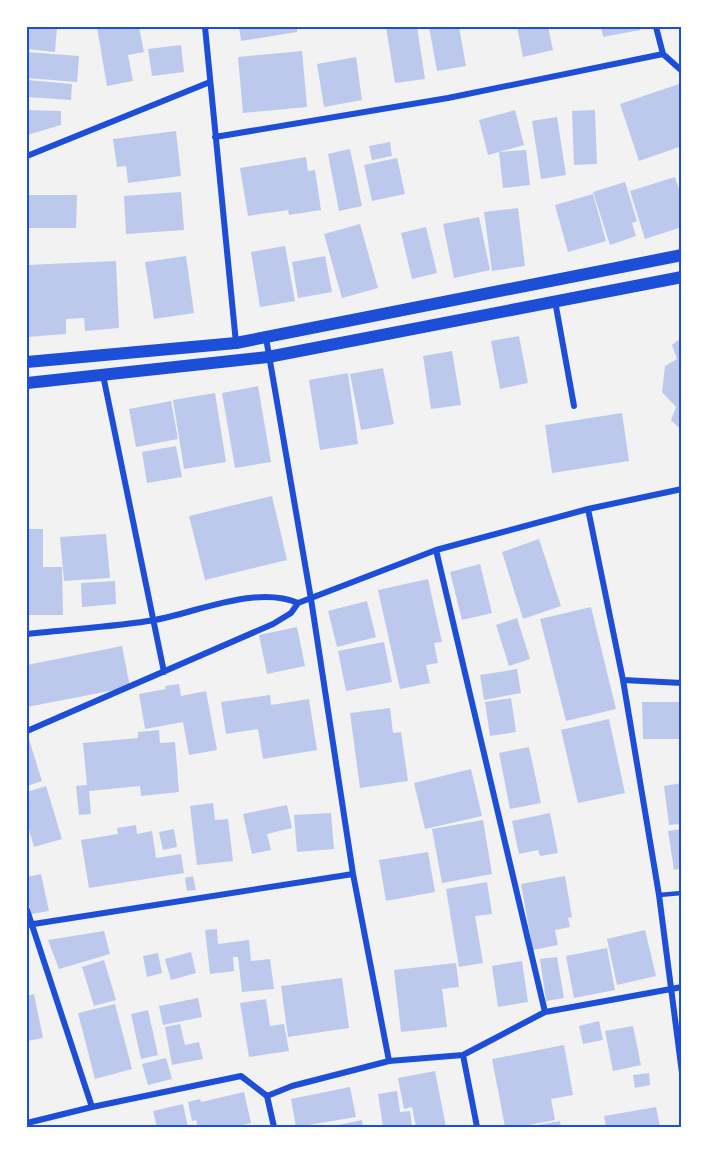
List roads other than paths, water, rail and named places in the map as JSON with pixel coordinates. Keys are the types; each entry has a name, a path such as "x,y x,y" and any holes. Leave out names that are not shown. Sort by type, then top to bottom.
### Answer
{"main road":[{"path":"27,362 236,343 682,255"},
{"path":"27,383 268,357 682,277"}],"street":[{"path":"204,27 236,343"},
{"path":"656,27 663,54 682,71"},
{"path":"215,137 448,98 663,54"},
{"path":"27,156 210,82"},
{"path":"555,301 574,406"},
{"path":"266,338 311,599 353,874 389,1061"},
{"path":"103,375 164,672"},
{"path":"27,731 273,624 291,613 298,603 436,550 588,509 682,489"},
{"path":"588,509 623,681 659,895 682,1073"},
{"path":"436,550 545,1012"},
{"path":"27,634 153,620 243,599 269,596 288,598 298,603"},
{"path":"623,681 682,683"},
{"path":"29,925 353,874"},
{"path":"27,910 29,925 93,1107"},
{"path":"267,1096 292,1086 389,1061 463,1054 545,1012 682,987"},
{"path":"463,1054 477,1127"},
{"path":"27,1122 241,1076 267,1096 274,1127"}],"lane":[{"path":"659,895 682,893"}]}
